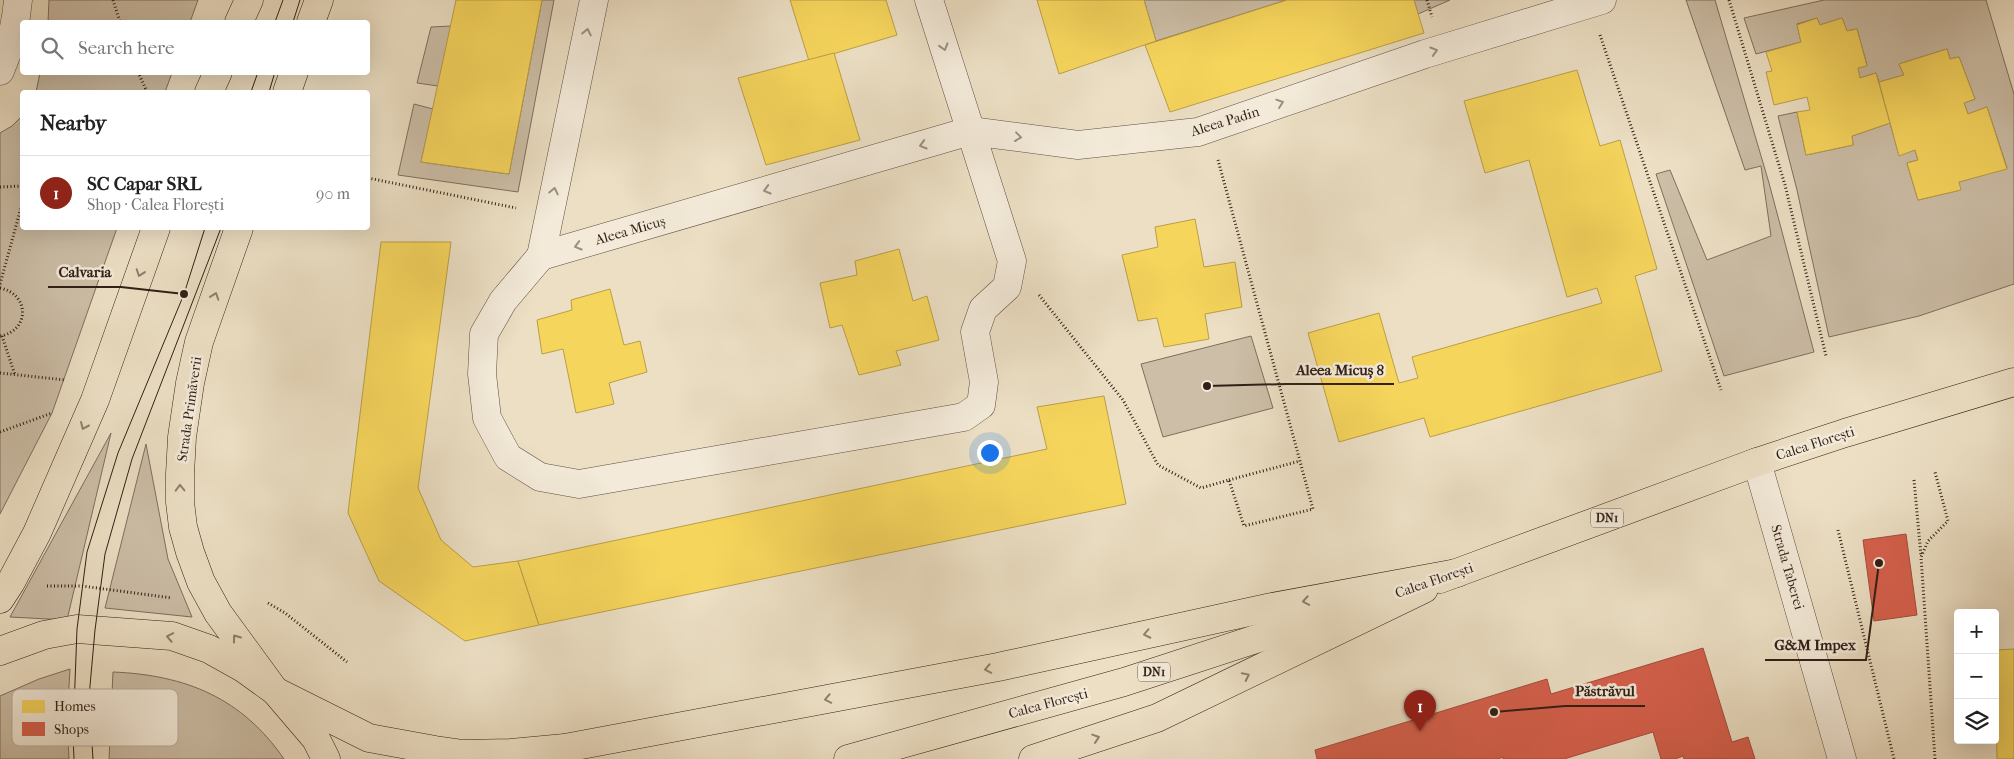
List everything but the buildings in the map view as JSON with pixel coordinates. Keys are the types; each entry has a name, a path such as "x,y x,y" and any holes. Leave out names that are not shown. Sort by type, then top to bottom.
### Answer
{"main road":[{"path":"240,20 248,0"},
{"path":"312,20 319,0"},
{"path":"210,90 217,75"},
{"path":"288,90 293,75"},
{"path":"0,599 37,533 95,400 155,230"},
{"name":"Strada Primăverii","path":"238,230 199,342 190,383 182,437 180,502 183,527 201,582 218,613 274,691 316,739 326,759"},
{"name":"Calea Florești","path":"848,759 1124,682 1457,573 1757,462 1845,433 2014,382"},
{"path":"274,691 369,738 463,754 511,753 565,748 998,667 1272,607 1457,573"},
{"path":"1033,759 1157,718 1457,573"},
{"name":"Strada Primăverii","path":"0,651 44,635 77,629 172,636 209,649 243,668 274,691"}],"street":[{"path":"0,71 16,22 18,0"},
{"path":"594,0 541,256 503,301 484,334 482,374 488,418 508,457 540,477 580,484 964,417 980,405 984,382 976,332 983,309 1007,287 1012,261 929,0"},
{"name":"Aleea Padin","path":"970,131 1078,145 1198,132 1557,7 1602,0"},
{"name":"Aleea Micuș","path":"541,256 970,131"},
{"name":"Strada Taberei","path":"1757,462 1842,759"}],"path":[{"path":"113,0 119,20"},
{"path":"1427,0 1435,24"},
{"path":"1729,0 1785,185 1826,356"},
{"path":"1601,39 1721,390"},
{"path":"139,75 146,90"},
{"path":"1210,127 1313,509 1244,526 1229,480"},
{"path":"370,178 549,215"},
{"path":"0,187 20,186"},
{"path":"0,284 20,211"},
{"path":"1012,261 1123,400 1158,466 1201,488 1300,461"},
{"path":"0,288 14,293 19,299 23,314 16,329 10,334 1,336 15,375"},
{"path":"0,373 65,380"},
{"path":"0,432 52,413"},
{"path":"1921,557 1928,541 1948,521 1935,472"},
{"path":"1914,480 1935,759"},
{"path":"1838,530 1894,759"},
{"path":"44,586 82,586 178,599"},
{"path":"268,604 285,613 347,662"}],"shaded area":[{"path":"49,0 198,0 191,20 48,20"},
{"path":"542,0 554,0 518,192 398,175 414,104 433,109 421,162 509,174"},
{"path":"1144,0 1287,0 1156,41"},
{"path":"1414,0 1450,0 1418,14"},
{"path":"1686,0 1715,0 1769,183 1814,352 1724,376 1656,174 1670,170 1707,260 1771,236 1761,166 1745,170"},
{"path":"1824,0 1986,0 2014,94 2014,284 1919,316 1829,337 1797,190 1778,116 1797,112 1806,155 1853,145 1852,136 1890,123 1899,155 1915,150 1918,160 1907,163 1918,200 1960,190 1959,182 2007,168 1987,107 1968,114 1964,103 1975,99 1959,57 1950,59 1947,49 1899,64 1904,75 1879,82 1876,73 1860,78 1858,68 1867,65 1857,29 1847,31 1842,18 1820,25 1817,18 1797,24 1801,42 1756,54 1744,18"},
{"path":"451,26 438,86 417,83 431,27"},
{"path":"39,75 171,75 166,90 36,90"},
{"path":"20,118 20,230 116,230 52,413 0,514 0,133 12,126"},
{"path":"1251,336 1273,408 1163,437 1141,364"},
{"path":"111,433 67,620 10,617"},
{"path":"146,444 168,559 192,617 105,608"},
{"path":"70,669 69,689 16,689"},
{"path":"113,672 165,678 188,685 231,705 268,738 284,759 109,759 110,746 178,746 178,689 112,689"},
{"path":"12,691 12,746 68,746 69,759 0,759 0,696"}],"tram line":[{"path":"276,20 283,0"},
{"path":"294,20 300,0"},
{"path":"252,90 257,75"},
{"path":"270,90 274,75"},
{"path":"75,689 77,629 87,552 118,453 184,294 204,230"},
{"path":"90,689 105,554 132,459 220,230"},
{"path":"73,746 74,759"},
{"path":"92,746 93,759"}],"place":[{"name":"Calvaria","path":"184,294"},
{"name":"Aleea Micuș 8","path":"1207,386"},
{"name":"G&M Impex","path":"1879,563"},
{"name":"Păstrăvul","path":"1494,712"},
{"name":"SC Capar SRL","path":"1420,731"}]}
